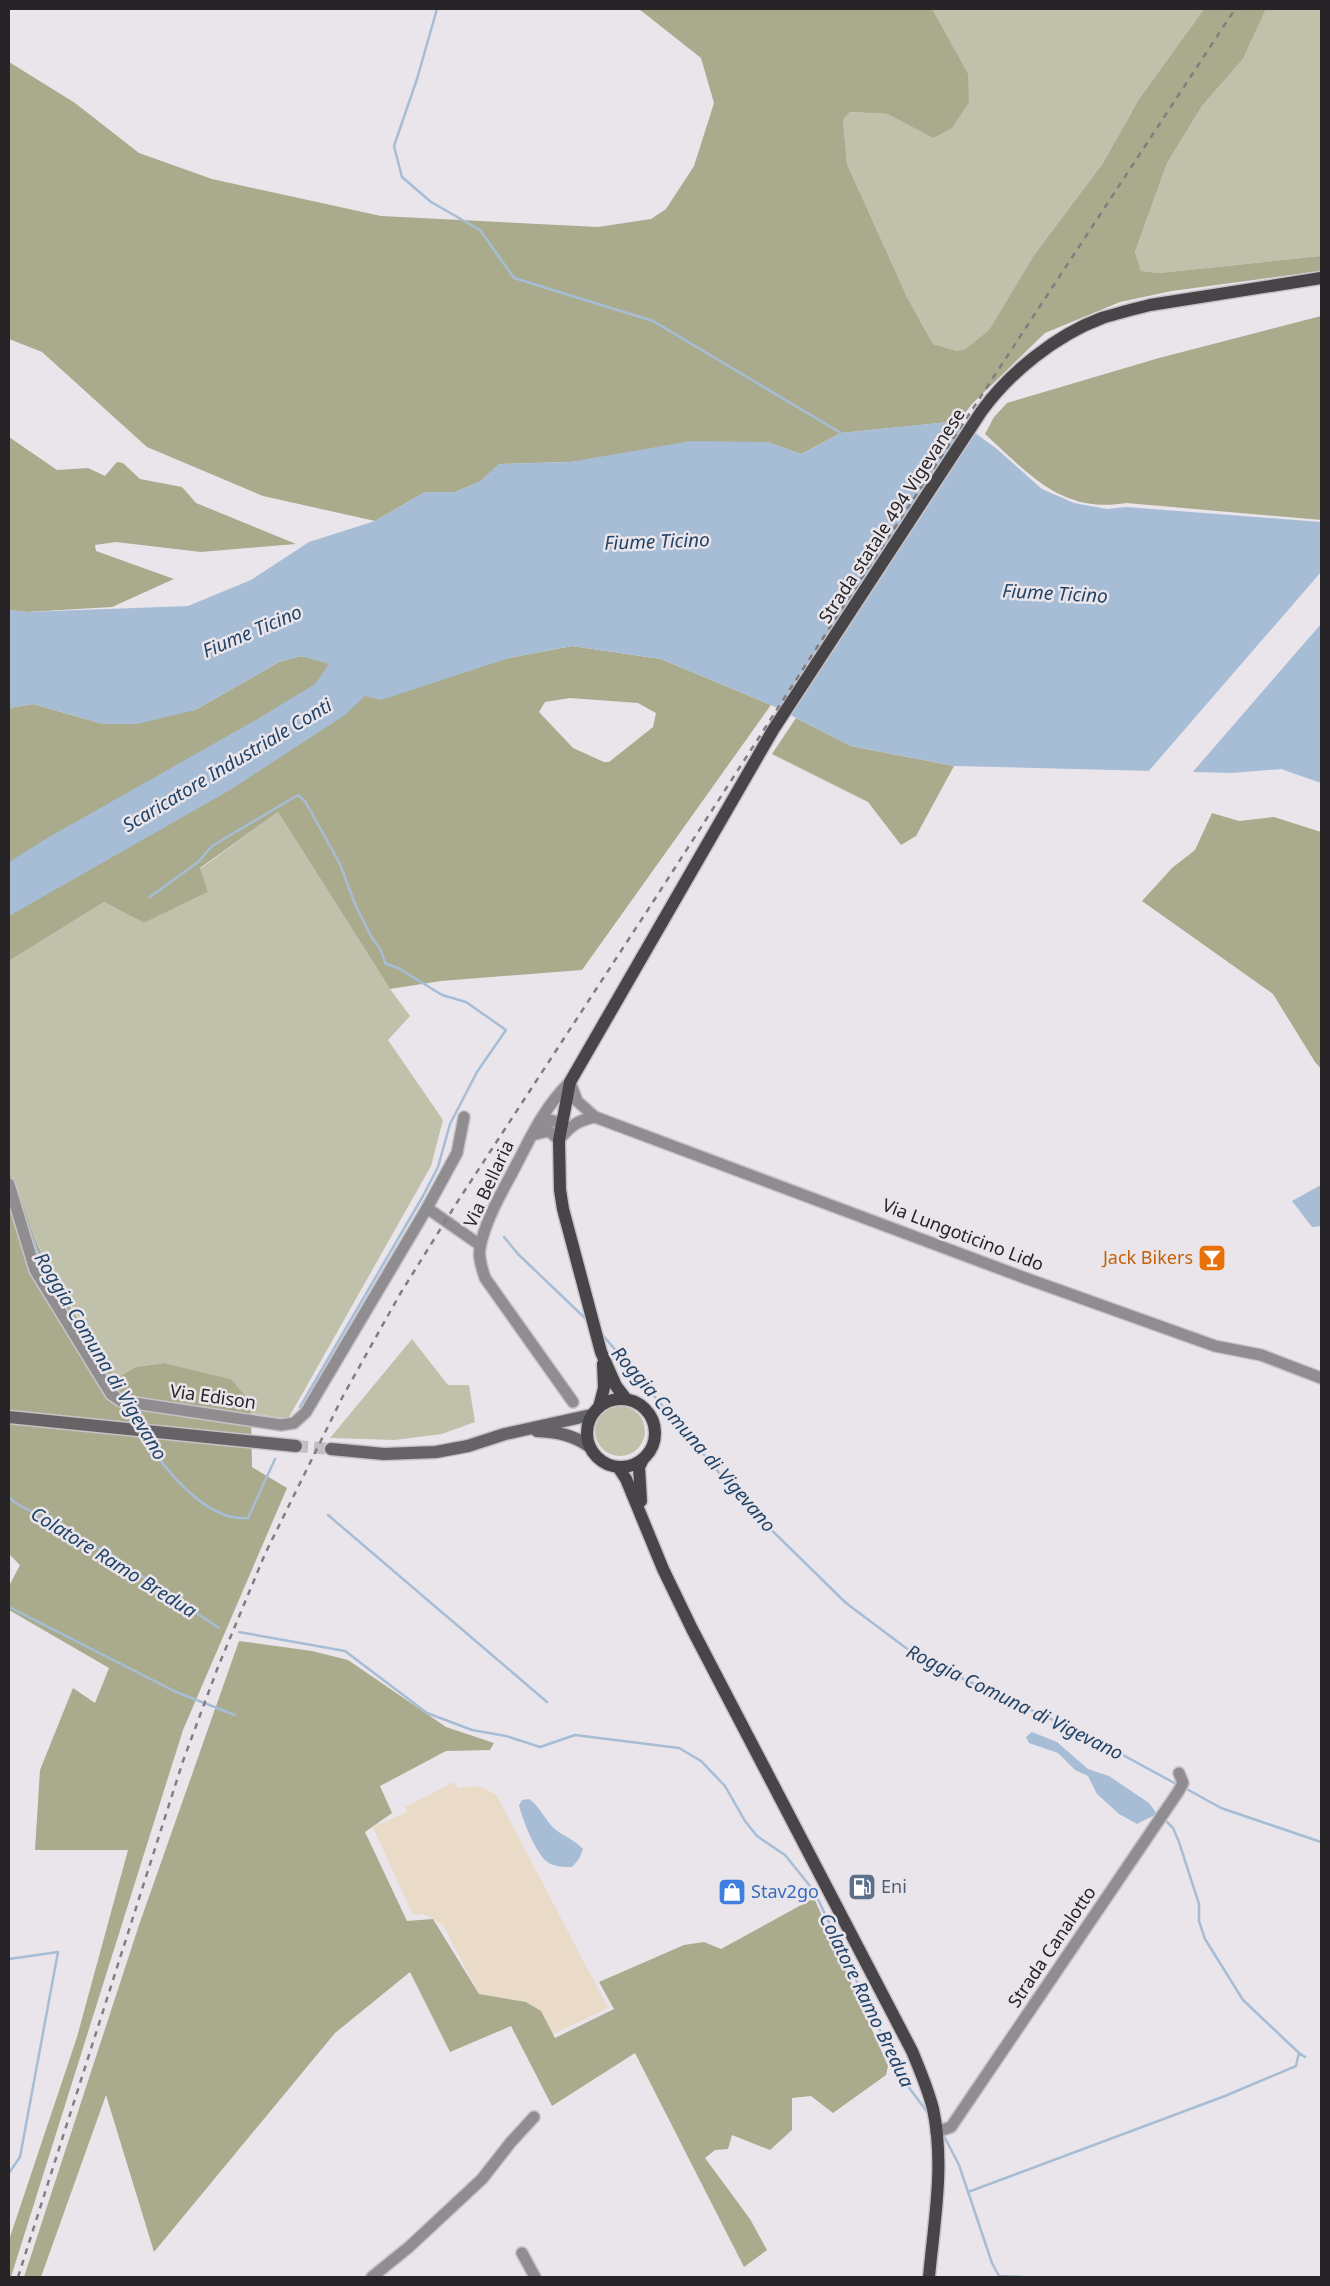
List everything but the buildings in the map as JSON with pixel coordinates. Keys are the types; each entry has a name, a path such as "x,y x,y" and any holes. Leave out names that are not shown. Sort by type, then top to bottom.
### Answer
{"main road":[{"name":"Strada statale 494 Vigevanese","path":"602,1352 560,1190 560,1134 570,1082 774,730 981,412 1002,386 1026,364 1063,338 1101,319 1150,305 1321,278"},
{"path":"602,1352 616,1386 626,1399"},
{"path":"590,1447 587,1431 604,1388 602,1352"},
{"path":"331,1449 384,1454 436,1452 468,1446 505,1434 595,1411 616,1399 626,1399 645,1408 654,1423 654,1442 639,1467 638,1484 641,1505 651,1539"},
{"path":"9,1417 296,1446"},
{"path":"525,1430 567,1434 580,1439 590,1447 601,1461 618,1466 627,1466 643,1458"},
{"path":"618,1466 626,1479 663,1569 692,1629 912,2051 922,2074 938,2130 937,2192 929,2277"}],"street":[{"path":"532,1135 556,1095 570,1082 577,1101 595,1117"},
{"name":"Via Edison","path":"9,1184 35,1270 111,1394 125,1401 281,1425 294,1423 306,1412 427,1208 457,1153 464,1117"},
{"path":"539,1122 550,1120 558,1122 560,1134 580,1120 595,1117"},
{"name":"Via Lungoticino Lido","path":"595,1117 1209,1344 1261,1355 1321,1378"},
{"name":"Via Bellaria","path":"560,1134 549,1131 532,1135 497,1202 480,1245 479,1255 485,1278 573,1402"},
{"path":"427,1208 480,1245"},
{"name":"Strada Canalotto","path":"938,2130 951,2127 1181,1782"},
{"path":"372,2277 409,2247 482,2179 511,2142 534,2117"},
{"path":"522,2253 535,2277"}],"shaded area":[{"path":"454,1782 458,1788 476,1786 486,1789 497,1796 608,2008 553,2034 541,2011 527,2002 479,1994 443,1925 423,1914 413,1915 373,1827 407,1812 405,1807"}],"green space":[{"path":"639,9 932,9 968,74 969,102 952,128 933,138 887,114 850,112 843,120 847,164 907,297 933,344 957,351 965,349 989,330 1034,255 1103,163 1139,99 1204,9 1266,9 1243,59 1202,106 1167,163 1135,252 1141,271 1159,273 1321,256 1321,271 1172,291 1120,302 1045,333 972,404 959,421 841,433 801,454 767,442 570,462 499,464 481,481 455,492 425,492 375,521 263,496 147,447 42,352 9,339 9,62 75,103 139,153 212,179 381,216 598,227 651,219 666,209 694,166 714,103 701,58"},
{"path":"932,9 1204,9 1139,99 1103,163 1034,255 989,330 965,349 957,351 933,344 907,297 847,164 843,120 850,112 887,114 933,138"},
{"path":"1266,9 1321,9 1321,256 1159,273 1141,271 1135,252 1167,163 1202,106 1243,59"},
{"path":"1321,316 1321,520 1126,503 1103,505 1083,502 1065,496 1032,476 985,434 994,417 1007,403 1159,358"},
{"path":"9,437 57,470 88,468 105,476 117,462 123,463 140,479 182,487 196,503 296,544 201,552 116,542 95,545 96,551 174,579 112,607 27,612 9,610"},
{"path":"572,646 661,659 771,705 582,970 441,981 390,989 278,812 200,868 208,892 144,923 104,902 9,961 9,708 33,704 103,724 195,710 279,662 301,656 329,663 509,658","holes":["570,698 638,703 656,713 653,727 609,762 604,762 573,748 539,712 545,702"]},
{"path":"796,718 851,746 954,766 916,836 901,845 868,802 772,754"},
{"path":"278,812 390,989 410,1016 388,1040 443,1120 431,1166 288,1419 251,1413 249,1400 231,1379 164,1363 136,1367 116,1380 49,1268 9,1172 9,961 104,902 144,923 208,892 200,869"},
{"path":"1212,813 1239,821 1274,817 1321,832 1321,1069 1273,994 1142,901 1172,868 1195,850"},
{"path":"9,1172 45,1261 116,1379 136,1367 164,1363 231,1379 249,1400 252,1467 287,1488 183,1730 11,2277 9,2277 9,2240 77,2037 128,1850 35,1850 40,1770 73,1688 95,1703 109,1668 9,1610 9,1586 20,1565 9,1554"},
{"path":"412,1339 448,1385 469,1385 475,1422 442,1434 394,1440 330,1438"},
{"path":"625,1406 638,1413 644,1421 644,1441 638,1449 630,1455 615,1456 602,1449 596,1441 595,1426 602,1413 610,1407"},
{"path":"239,1641 312,1651 348,1660 446,1727 494,1743 490,1750 446,1751 380,1786 392,1813 365,1832 407,1921 433,1919 479,1994 526,2002 541,2011 555,2038 614,2009 599,1982 684,1945 704,1942 721,1949 814,1898 888,2066 886,2075 833,2113 811,2096 792,2098 792,2130 770,2150 732,2135 728,2149 715,2150 705,2158 750,2219 767,2250 744,2267 635,2053 552,2106 511,2026 450,2052 410,1972 335,2033 154,2252 106,2095 41,2277 24,2277 139,1925"}],"water":[{"path":"959,421 997,449 1042,489 1074,503 1107,509 1126,507 1321,522 1321,783 1281,769 1232,773 954,766 851,746 771,705 661,659 572,646 509,658 381,700 365,696 345,715 230,790 9,916 9,862 315,684 329,664 301,656 279,662 195,710 137,724 103,724 33,704 9,708 9,610 27,612 188,606 251,580 309,542 375,521 425,492 455,492 481,481 499,464 570,462 691,441 767,442 801,454 841,433"},
{"path":"1321,1185 1321,1226 1312,1227 1292,1201"},
{"path":"1032,1732 1057,1742 1088,1769 1109,1776 1149,1803 1157,1814 1137,1824 1119,1814 1097,1794 1088,1776 1075,1770 1058,1753 1029,1743 1026,1737"},
{"path":"529,1799 556,1830 583,1849 579,1859 572,1867 552,1864 546,1861 538,1851 526,1827 519,1805 522,1800"}],"pier":[{"path":"1321,572 1321,624 1191,774 1147,773"}],"waterway":[{"path":"437,9 417,79 394,146 402,177 431,202 480,230 514,278 653,321 841,433"},
{"name":"Roggia Comuna di Vigevano","path":"150,897 198,862 212,846 298,795 305,801 340,864 355,904 372,938 381,950 385,963 400,969 442,995 466,1002 506,1030 477,1072 450,1124 438,1167 423,1196 300,1407"},
{"name":"Roggia Comuna di Vigevano","path":"24,1215 43,1267 71,1318 120,1394"},
{"name":"Roggia Comuna di Vigevano","path":"504,1237 518,1254 588,1321"},
{"name":"Roggia Comuna di Vigevano","path":"601,1333 748,1507 846,1603 906,1648 957,1676 1090,1737 1178,1785"},
{"name":"Roggia Comuna di Vigevano","path":"126,1405 139,1427"},
{"name":"Roggia Comuna di Vigevano","path":"144,1436 162,1463 187,1490 202,1502 232,1517 248,1518 275,1459"},
{"name":"Colatore Ramo Bredua","path":"9,1497 14,1502 107,1553 219,1628"},
{"path":"328,1515 547,1702"},
{"path":"9,1607 176,1692 235,1715"},
{"name":"Colatore Ramo Bredua","path":"239,1632 345,1651 427,1713 472,1730 506,1736 540,1747 575,1735 679,1748 701,1761 725,1786 745,1821 757,1836 785,1855 814,1891 904,2081 928,2113"},
{"name":"Roggia Comuna di Vigevano","path":"1185,1788 1221,1808 1321,1842"},
{"name":"Colatore Ramo Bredua","path":"1164,1819 1173,1828 1179,1842 1199,1904 1199,1921 1205,1939 1243,2000 1305,2057"},
{"path":"9,1959 58,1952 20,2157 9,2173"},
{"name":"Colatore Ramo Bredua","path":"968,2192 1225,2096 1296,2066 1299,2053"},
{"path":"943,2134 959,2165 992,2263 999,2276 1023,2277"}],"tunnel":[{"path":"296,1446 331,1449"}],"railway":[{"path":"18,2277 183,1761 218,1667 265,1554 343,1396 400,1294 456,1204 861,579 1235,9"}],"place":[{"name":"Jack Bikers","path":"1212,1258"},
{"name":"Eni","path":"862,1887"},
{"name":"Stav2go","path":"732,1892"}],"water label":[{"name":"Fiume Ticino","path":"657,541"},
{"name":"Fiume Ticino","path":"1055,593"},
{"name":"Fiume Ticino","path":"252,631"},
{"name":"Scaricatore Industriale Conti","path":"227,765"}]}
